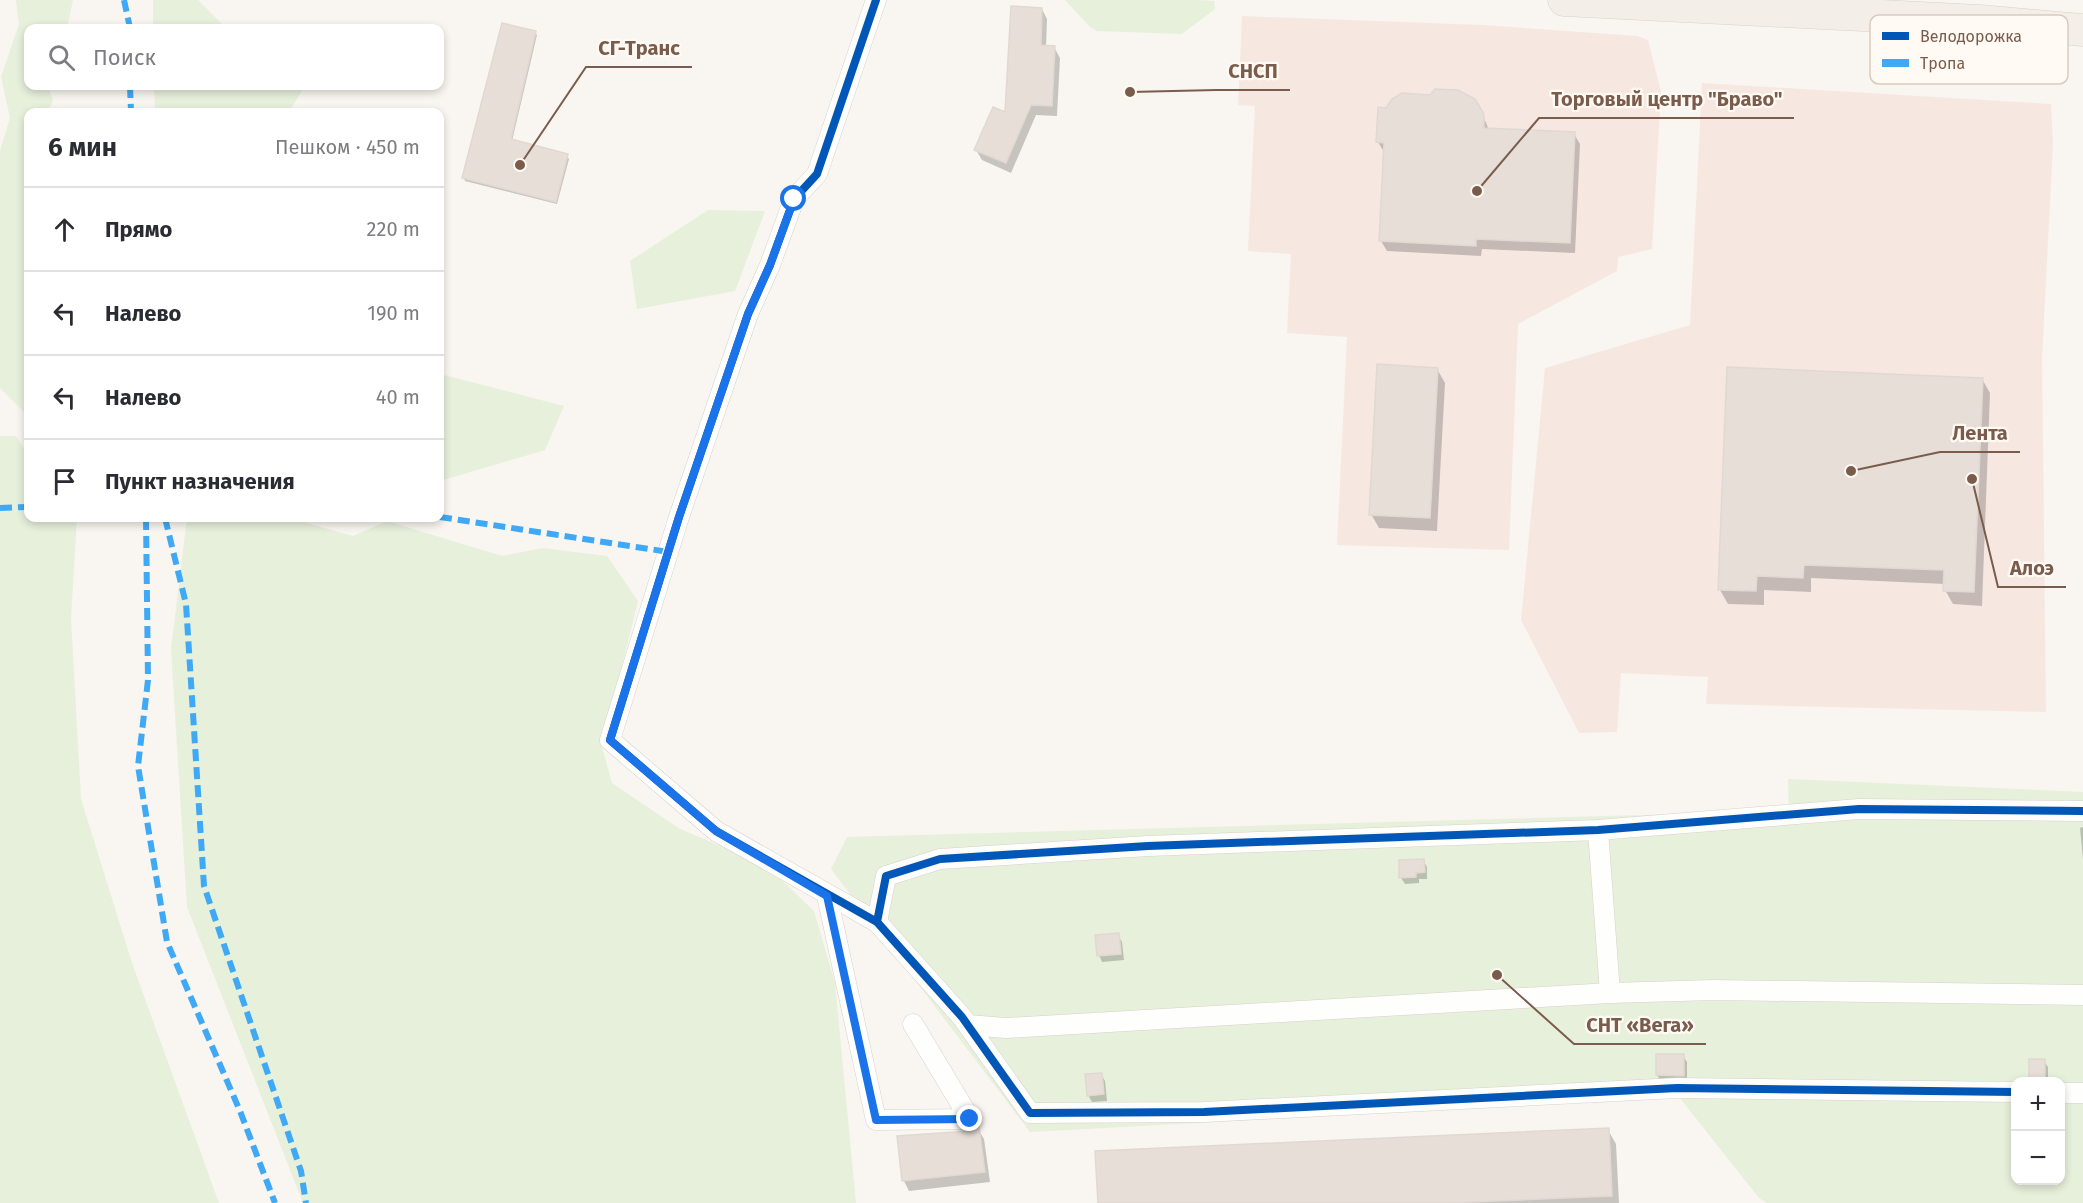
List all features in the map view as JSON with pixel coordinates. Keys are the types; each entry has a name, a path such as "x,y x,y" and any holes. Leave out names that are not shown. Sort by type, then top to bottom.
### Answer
{"main road":[{"path":"1564,0 1980,10 2006,15"},
{"path":"2068,27 2083,30"}],"street":[{"path":"876,0 817,174 794,199 770,265 748,314 679,517 610,740 716,831 827,896 877,922 968,1025 1030,1113 1203,1112 1677,1088 2011,1092"},
{"path":"877,922 886,876 940,860 1148,846 1598,830 1859,809 2083,811"},
{"path":"1598,830 1610,993"},
{"path":"827,896 876,1120 970,1119 913,1024"},
{"path":"968,1025 1006,1028 1610,993 1714,990 2083,995"},
{"path":"2065,1093 2083,1093"}],"shaded area":[{"path":"1242,16 1482,25 1637,36 1648,40 1661,92 1652,249 1618,257 1617,271 1518,324 1509,550 1337,545 1347,337 1287,333 1291,254 1248,251 1255,106 1238,105"},
{"path":"1702,83 2051,104 2053,145 2042,358 2046,712 1706,704 1708,677 1621,673 1617,732 1579,733 1521,620 1545,368 1690,325"}],"green space":[{"path":"16,0 73,0 68,24 24,24 24,90 49,90 53,101 49,108 24,108 24,412 0,388 0,151 10,118 1,77 19,24"},
{"path":"153,0 198,0 222,24 153,24"},
{"path":"1065,0 1214,1 1215,9 1182,34 1097,31 1090,27"},
{"path":"154,90 302,90 291,108 155,108"},
{"path":"708,210 765,211 735,291 637,309 630,261"},
{"path":"444,375 564,406 545,450 444,480"},
{"path":"0,436 16,436 24,449 24,522 77,522 71,618 81,799 132,963 219,1203 0,1203"},
{"path":"187,522 303,522 353,536 385,522 390,522 502,556 543,548 607,556 638,601 602,747 612,783 680,829 766,865 814,911 835,983 856,1203 303,1203 187,907 171,649"},
{"path":"1788,779 2083,792 2083,1203 1767,1203 1759,1198 1679,1097 1030,1132 831,869 847,837 1789,811"}],"building":[{"path":"1011,6 1042,8 1041,45 1055,46 1052,106 1031,105 1006,163 974,150 993,107 1005,112"},
{"path":"502,23 536,31 511,139 568,154 556,202 462,178"},
{"path":"1435,89 1458,90 1475,99 1484,114 1484,128 1575,132 1570,243 1476,239 1476,246 1379,241 1384,143 1376,142 1378,107 1386,108 1392,99 1402,93 1430,95"},
{"path":"1377,364 1438,368 1430,518 1369,515"},
{"path":"1727,367 1983,378 1974,592 1943,591 1944,570 1804,565 1803,578 1757,576 1756,591 1718,590"},
{"path":"1424,859 1425,872 1416,873 1416,877 1399,878 1399,860"},
{"path":"1119,933 1121,954 1097,956 1095,935"},
{"path":"1656,1054 1684,1054 1684,1076 1656,1075"},
{"path":"2029,1059 2045,1059 2045,1077 2029,1077"},
{"path":"1102,1073 1104,1094 1087,1096 1085,1074"},
{"path":"979,1127 985,1172 902,1181 897,1136 970,1131"},
{"path":"1609,1128 1612,1196 1446,1203 1098,1203 1095,1151"}],"marked path":[{"path":"124,0 129,24"},
{"path":"130,90 131,108"},
{"path":"0,508 24,507"},
{"path":"444,518 669,552"},
{"path":"146,522 148,680 138,766 167,942 240,1111 275,1203"},
{"path":"166,522 186,604 204,886 301,1171 306,1203"}],"cycle path":[{"path":"876,0 817,174 794,199 770,265 748,314 679,517 610,740 716,831 877,922 962,1017 1030,1113 1204,1112 1677,1088 2011,1092"},
{"path":"877,922 886,876 940,859 1148,846 1598,830 1859,809 2083,811"}],"place":[{"name":"СНСП","path":"1130,92"},
{"name":"СГ-Транс","path":"520,165"},
{"name":"Торговый центр \"Браво\"","path":"1477,191"},
{"name":"Лента","path":"1851,471"},
{"name":"Алоэ","path":"1972,479"},
{"name":"СНТ «Вега»","path":"1497,975"}],"route":[{"path":"794,199 770,265 748,314 679,517 610,740 716,831 827,896 876,1120 970,1119"}]}
